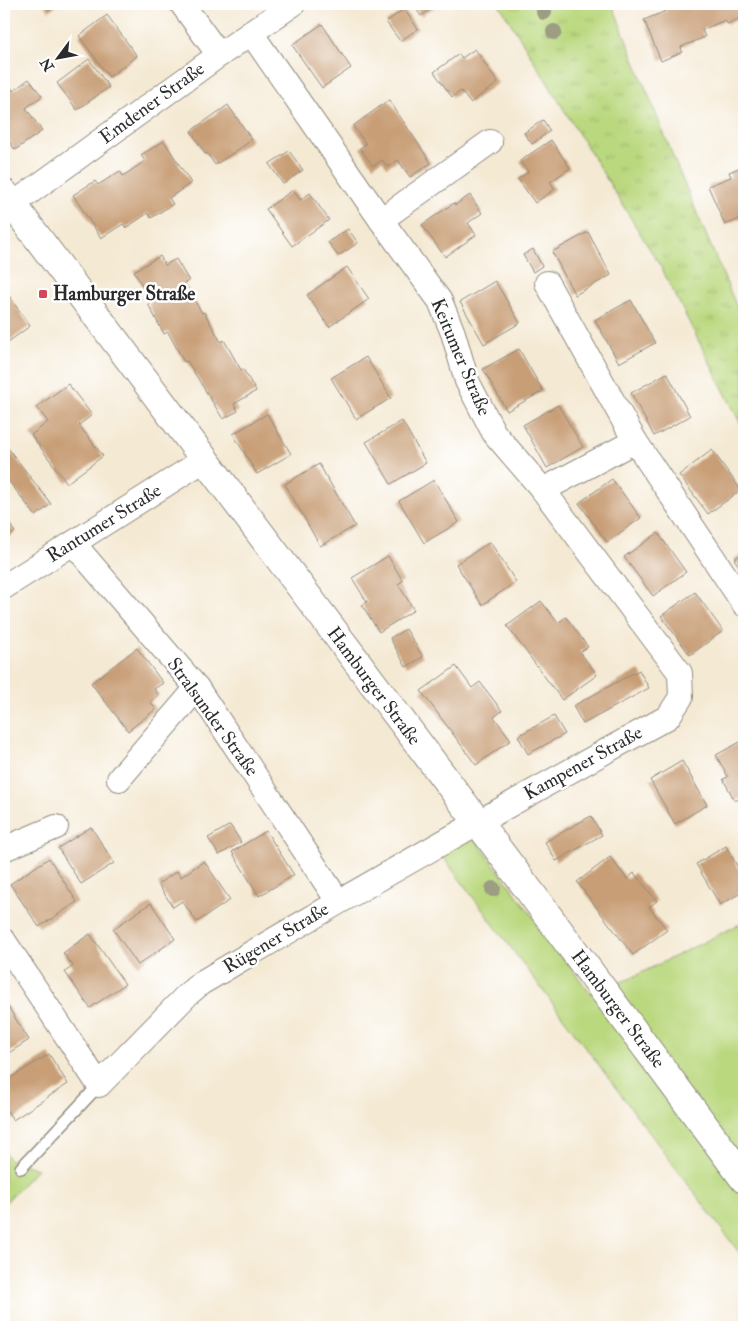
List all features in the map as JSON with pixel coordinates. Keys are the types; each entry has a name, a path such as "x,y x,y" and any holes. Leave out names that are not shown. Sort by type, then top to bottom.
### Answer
{"street":[{"path":"182,4 219,55"},
{"name":"Emdener Straße","path":"8,199 293,4"},
{"name":"Keitumer Straße","path":"251,33 381,220 440,301 453,332 467,381 494,433 543,490 680,673 681,697"},
{"path":"381,220 490,142"},
{"name":"Hamburger Straße","path":"8,199 744,1178"},
{"path":"547,283 635,441 744,604"},
{"path":"543,490 635,441"},
{"name":"Rantumer Straße","path":"4,587 204,460"},
{"name":"Stralsunder Straße","path":"73,543 197,688 338,901"},
{"path":"119,779 197,688"},
{"name":"Kampener Straße","path":"477,822 668,717 681,697"},
{"name":"Rügener Straße","path":"99,1085 201,983 338,901 456,836 477,822"},
{"path":"4,849 56,827"},
{"path":"4,941 99,1085"}],"lane":[{"path":"21,1168 99,1085"}],"green space":[{"path":"499,4 612,4 676,164 744,324 744,430 662,269"},
{"path":"475,839 590,993 629,979 744,922 744,1259 440,853"},
{"path":"4,1151 9,1159 37,1169 4,1204"}],"building":[{"path":"43,4 59,4 49,11"},
{"path":"413,4 439,4 421,16"},
{"path":"676,4 744,4 744,17 727,24 725,20 702,30 705,37 681,47 682,52 661,61 644,20 666,11 665,8"},
{"path":"404,9 418,29 400,41 386,22"},
{"path":"107,15 137,56 109,77 79,36"},
{"path":"322,24 351,68 322,88 292,45"},
{"path":"475,49 498,83 470,103 461,91 452,97 434,72 459,54 462,58"},
{"path":"89,59 109,87 77,110 57,83"},
{"path":"29,79 42,96 26,108 42,131 15,150 4,134 4,87 8,84 13,91"},
{"path":"389,100 431,163 410,177 398,160 387,167 382,160 373,166 360,148 366,144 353,126"},
{"path":"228,105 252,140 215,165 207,153 205,154 191,131"},
{"path":"543,120 550,131 532,144 524,133"},
{"path":"551,140 570,168 550,182 555,189 535,203 518,179 528,172 520,161"},
{"path":"164,141 191,183 169,198 173,204 151,218 148,213 126,228 123,224 101,238 73,195 95,181 98,185 120,171 123,176 145,161 141,155"},
{"path":"289,151 303,170 283,184 269,164"},
{"path":"744,166 744,217 725,225 708,186 731,177 729,172"},
{"path":"293,190 300,200 310,193 329,220 292,246 266,209"},
{"path":"470,195 482,213 468,223 476,235 445,257 422,225 454,203 455,205"},
{"path":"348,229 358,243 338,256 328,242"},
{"path":"588,232 611,275 575,295 552,252"},
{"path":"533,249 542,266 533,272 523,255"},
{"path":"160,256 165,265 176,259 189,281 184,283 202,313 204,312 221,342 224,340 241,370 243,369 256,391 234,404 238,411 223,419 187,361 184,362 168,332 164,334 148,304 151,302 134,271"},
{"path":"347,267 369,299 329,327 307,295"},
{"path":"495,281 520,323 484,344 460,302"},
{"path":"4,289 30,326 4,345"},
{"path":"631,300 655,343 619,363 595,320"},
{"path":"519,349 543,391 507,411 483,369"},
{"path":"366,357 391,398 356,419 331,378"},
{"path":"667,373 690,416 654,436 631,393"},
{"path":"68,384 92,415 79,425 103,456 67,483 31,435 48,422 37,407"},
{"path":"558,405 583,447 547,468 523,425"},
{"path":"267,414 291,454 257,474 233,434"},
{"path":"402,421 426,463 391,484 366,442"},
{"path":"4,443 51,504 36,516 4,475"},
{"path":"712,450 741,490 708,514 679,475"},
{"path":"319,464 355,526 320,546 285,484"},
{"path":"612,479 641,518 607,542 579,503"},
{"path":"434,480 459,522 424,543 399,501"},
{"path":"4,517 15,532 4,541"},
{"path":"658,533 686,572 653,596 624,557"},
{"path":"490,542 516,582 482,605 456,564"},
{"path":"744,552 744,573 734,559"},
{"path":"388,556 403,581 398,584 414,610 379,632 362,605 367,602 352,578"},
{"path":"695,592 723,631 690,655 661,616"},
{"path":"541,601 558,623 566,617 588,647 580,652 597,675 562,700 507,626"},
{"path":"406,629 423,657 406,667 390,638"},
{"path":"137,648 163,683 154,689 159,695 150,702 156,709 128,731 91,683"},
{"path":"456,666 472,688 480,682 502,711 494,717 511,740 476,765 421,691"},
{"path":"639,670 649,688 583,724 573,706"},
{"path":"554,716 565,734 528,754 518,736"},
{"path":"744,740 744,796 735,801 723,779 728,777 716,755"},
{"path":"682,761 707,805 675,824 650,780"},
{"path":"591,816 602,835 556,861 545,842"},
{"path":"230,825 241,842 219,855 208,838"},
{"path":"91,827 114,863 81,884 58,848"},
{"path":"266,831 294,875 259,896 232,852"},
{"path":"726,846 744,878 744,891 720,905 696,864"},
{"path":"610,857 627,879 634,873 657,901 649,907 667,930 633,955 577,882"},
{"path":"49,858 77,902 39,927 10,884"},
{"path":"204,861 230,900 197,922 182,901 173,907 158,884 177,871 181,877"},
{"path":"151,903 175,939 138,965 113,929"},
{"path":"90,934 125,984 90,1008 65,972 73,966 63,953"},
{"path":"4,1003 29,1040 4,1056"},
{"path":"49,1054 68,1084 13,1120 4,1106 4,1071 9,1079"}],"place":[{"name":"Hamburger Straße","path":"43,294"}]}
